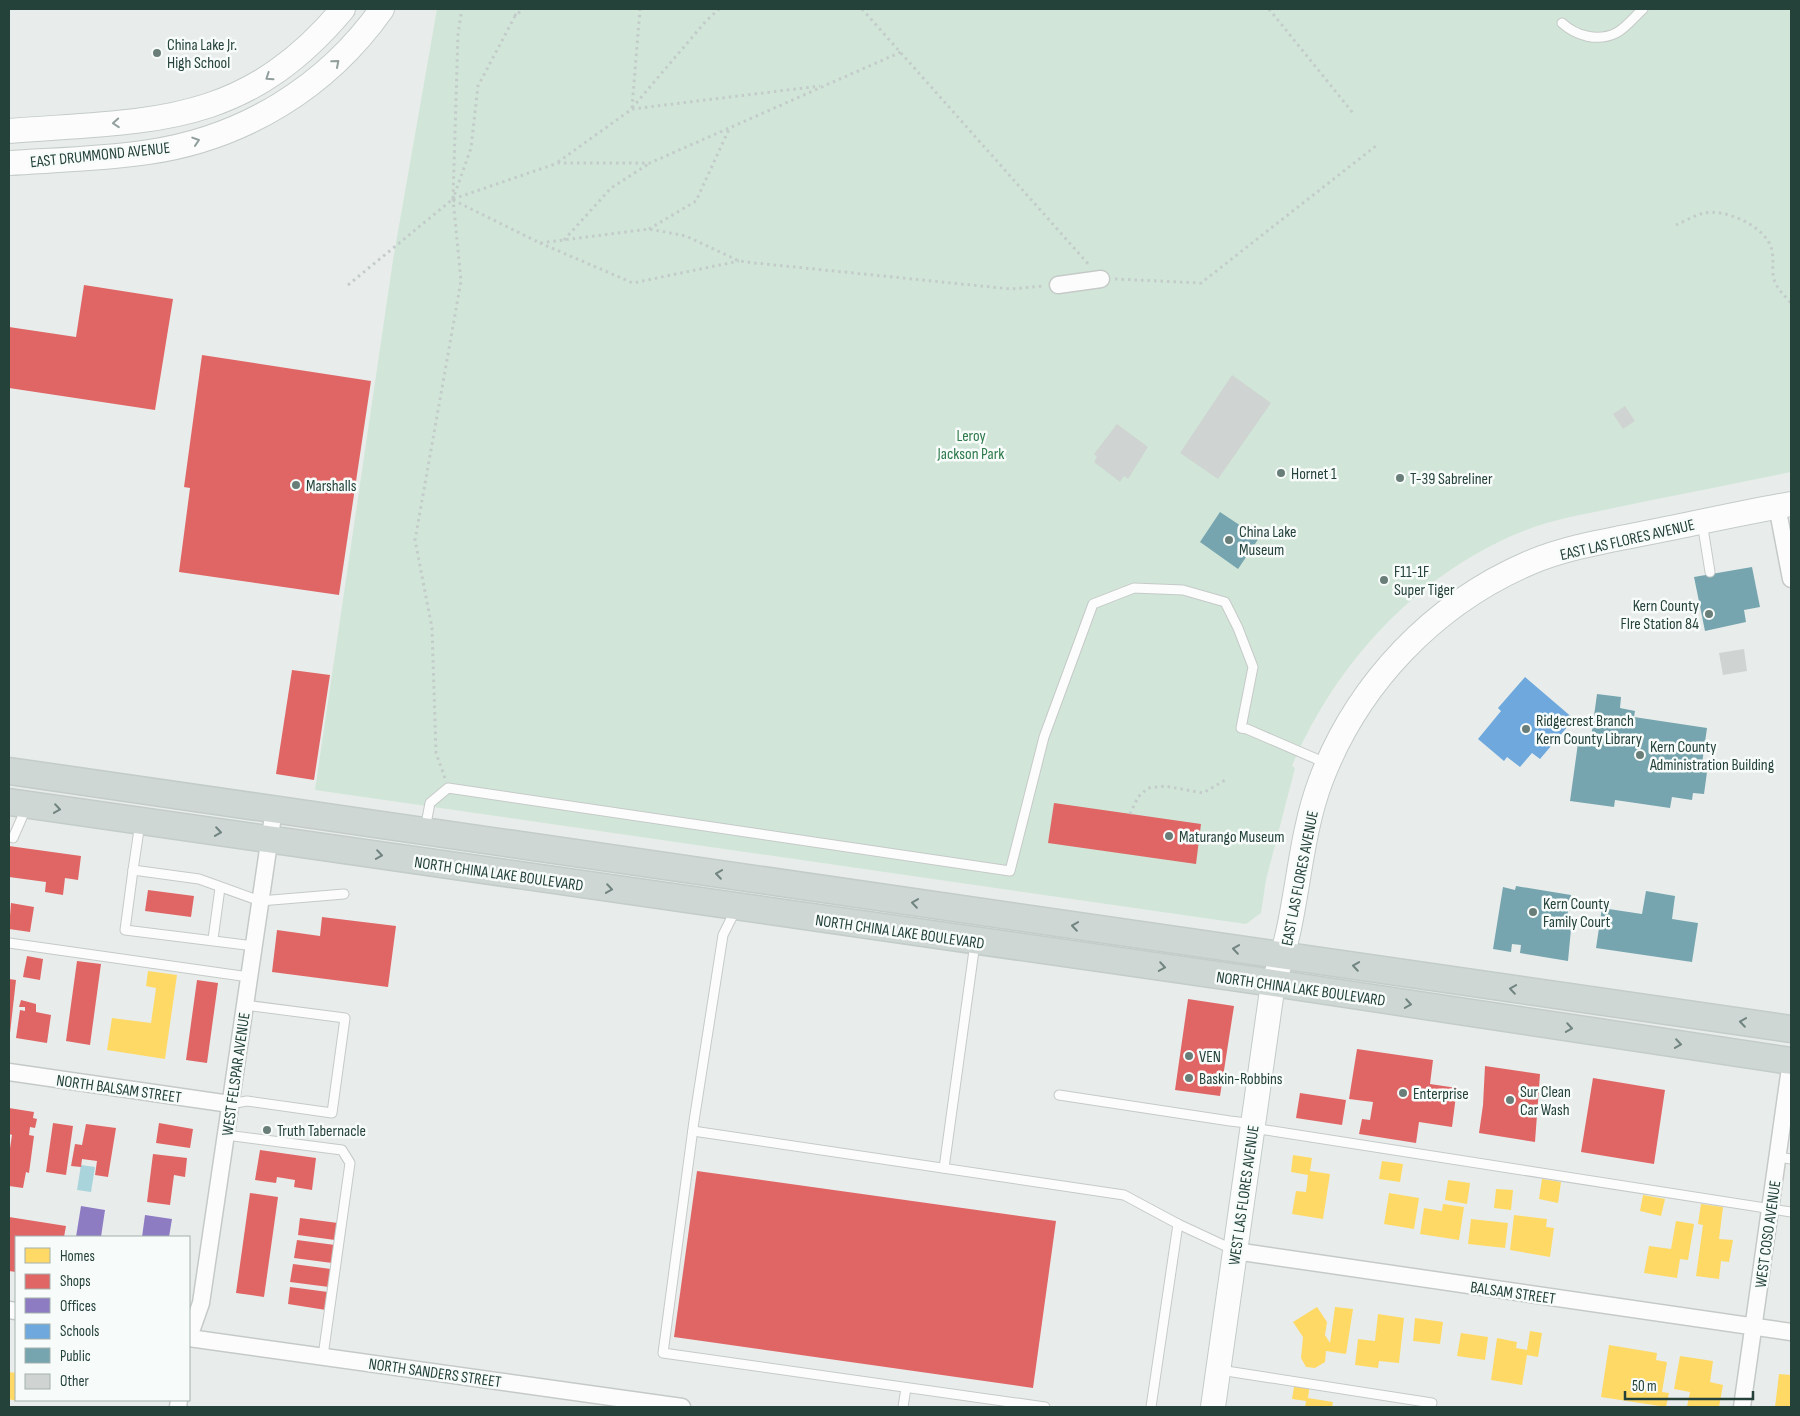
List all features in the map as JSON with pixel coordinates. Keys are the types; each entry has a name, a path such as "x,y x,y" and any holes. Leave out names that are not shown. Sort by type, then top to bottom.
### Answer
{"main road":[{"name":"NORTH CHINA LAKE BOULEVARD","path":"9,771 884,899 1285,954 1791,1029"},
{"name":"NORTH CHINA LAKE BOULEVARD","path":"18,803 975,942 1273,983 1791,1061"},
{"path":"736,907 740,898 750,892 840,908 884,899"}],"street":[{"name":"EAST DRUMMOND AVENUE","path":"9,131 139,122 208,108 234,97 266,79 294,59 324,32 343,9"},
{"name":"EAST DRUMMOND AVENUE","path":"9,163 148,152 184,145 238,128 279,107 308,87 341,58 382,9"},
{"path":"1058,285 1102,279"},
{"path":"1784,505 1791,578"},
{"name":"EAST LAS FLORES AVENUE","path":"1273,983 1285,954 1304,838 1312,806 1328,764 1350,720 1392,661 1431,623 1464,598 1530,563 1558,553 1588,545 1784,505"},
{"name":"WEST FELSPAR AVENUE","path":"190,1334 201,1303 274,809"},
{"name":"WEST LAS FLORES AVENUE","path":"1213,1407 1273,983"},
{"name":"WEST COSO AVENUE","path":"1742,1407 1771,1210 1784,1158 1791,1061"},
{"name":"NORTH BALSAM STREET","path":"9,1072 230,1104"},
{"name":"BALSAM STREET","path":"1235,1251 1791,1332"},
{"name":"NORTH SANDERS STREET","path":"190,1337 682,1407"}],"lane":[{"path":"1562,23 1571,32 1583,36 1600,37 1616,33 1643,9"},
{"path":"1702,522 1710,572"},
{"path":"425,831 430,803 448,788 1010,871 1044,737 1093,604 1134,588 1184,590 1225,602 1238,628 1253,667 1241,728 1328,764"},
{"path":"13,838 18,803"},
{"path":"140,821 125,930 254,946"},
{"path":"133,870 199,879 260,901 344,894"},
{"path":"213,940 220,888"},
{"path":"736,907 723,935 693,1131 663,1353 1045,1407"},
{"path":"944,1168 975,942"},
{"path":"9,943 249,977"},
{"path":"230,1104 247,1101 332,1113 345,1018 245,1005"},
{"path":"1059,1095 1247,1123 1253,1128 1791,1212"},
{"path":"693,1131 1124,1194 1178,1224 1235,1251"},
{"path":"226,1135 342,1150 350,1163 323,1356"},
{"path":"1151,1407 1178,1224"},
{"path":"1219,1370 1432,1404"},
{"path":"903,1407 906,1388"}],"path":[{"path":"448,788 436,753 432,628 416,540 461,281 453,200 458,33 462,9"},
{"path":"453,200 470,148 478,86 517,9"},
{"path":"515,16 523,9"},
{"path":"632,109 640,9"},
{"path":"348,285 453,200 558,163 632,109 706,21 719,9"},
{"path":"862,9 1102,279 1201,283 1377,145"},
{"path":"1269,9 1353,113"},
{"path":"564,240 611,188 650,163 901,52"},
{"path":"632,109 824,86"},
{"path":"649,229 696,201 730,127"},
{"path":"558,163 650,163"},
{"path":"453,200 540,243 632,283 739,261 1011,289 1058,285"},
{"path":"1676,225 1705,212 1737,216 1754,225 1768,240 1774,257 1773,275 1778,289 1791,303"},
{"path":"540,243 649,229 686,236 739,261"},
{"path":"1130,814 1138,797 1148,788 1165,786 1203,793 1227,779"}],"green space":[{"name":"Leroy Jackson Park","path":"437,9 1791,9 1791,472 1577,516 1526,530 1487,548 1450,570 1417,596 1385,625 1357,657 1332,691 1310,728 1292,766 1295,768 1266,880 1261,913 1246,924 315,790 393,260"}],"water":[{"path":"81,1165 95,1167 91,1192 77,1190"}],"building: Homes":[{"path":"148,971 177,975 165,1059 107,1050 112,1018 151,1023 156,988 146,986"},
{"path":"1293,1155 1312,1158 1310,1171 1330,1174 1323,1219 1292,1214 1296,1191 1306,1192 1308,1175 1291,1172"},
{"path":"1382,1161 1403,1164 1400,1182 1379,1179"},
{"path":"1542,1179 1561,1182 1558,1203 1539,1199"},
{"path":"1448,1180 1470,1183 1467,1204 1445,1200"},
{"path":"1496,1189 1513,1190 1511,1210 1494,1208"},
{"path":"1389,1193 1419,1198 1414,1229 1384,1224"},
{"path":"1643,1195 1665,1199 1661,1216 1640,1211"},
{"path":"1443,1204 1464,1207 1459,1240 1420,1234 1424,1208 1442,1211"},
{"path":"1701,1204 1723,1207 1719,1239 1733,1240 1729,1262 1721,1261 1719,1279 1696,1276 1703,1225 1698,1224"},
{"path":"1514,1215 1547,1219 1546,1227 1554,1228 1550,1257 1510,1250"},
{"path":"1471,1219 1508,1223 1505,1248 1468,1244"},
{"path":"1676,1221 1694,1224 1688,1260 1680,1259 1677,1278 1644,1273 1649,1246 1671,1249"},
{"path":"1317,1307 1327,1322 1325,1335 1330,1343 1335,1307 1353,1309 1346,1354 1326,1351 1325,1362 1315,1368 1306,1367 1301,1358 1303,1337 1293,1322"},
{"path":"1378,1314 1404,1318 1399,1363 1379,1361 1378,1368 1355,1365 1358,1339 1375,1341"},
{"path":"1415,1318 1443,1322 1440,1344 1413,1341"},
{"path":"1530,1331 1542,1333 1538,1357 1527,1355 1522,1385 1491,1380 1497,1338 1517,1342 1516,1348 1527,1350"},
{"path":"1461,1333 1488,1337 1485,1360 1457,1356"},
{"path":"1609,1345 1657,1353 1656,1360 1667,1362 1662,1392 1669,1393 1666,1407 1601,1397"},
{"path":"1680,1356 1713,1361 1710,1382 1723,1385 1719,1407 1687,1407 1690,1392 1674,1389"},
{"path":"9,1372 15,1373 15,1401 9,1399"},
{"path":"1779,1374 1791,1375 1791,1407 1775,1407"},
{"path":"1295,1381 1310,1384 1308,1398 1333,1402 1332,1407 1305,1407 1306,1401 1292,1399"}],"building: Shops":[{"path":"84,285 173,299 155,410 9,388 9,327 76,337"},
{"path":"202,355 371,381 339,595 179,572 190,488 184,487"},
{"path":"292,670 330,675 314,780 276,774"},
{"path":"1054,803 1201,824 1196,864 1048,843"},
{"path":"9,846 81,856 78,880 65,878 63,895 45,892 46,882 9,877"},
{"path":"148,890 194,896 191,917 145,911"},
{"path":"11,903 34,907 30,932 9,929"},
{"path":"322,917 396,926 388,987 272,972 277,930 320,936"},
{"path":"27,956 43,959 40,980 23,977"},
{"path":"77,961 101,964 90,1045 66,1041"},
{"path":"9,979 16,980 10,1033 9,1033"},
{"path":"197,980 218,983 207,1063 186,1060"},
{"path":"1188,999 1234,1006 1220,1096 1175,1090"},
{"path":"21,1000 36,1004 36,1012 51,1015 47,1043 16,1038 20,1010 25,1011 25,1007 19,1007"},
{"name":"Enterprise","path":"1357,1049 1433,1060 1430,1084 1457,1088 1452,1127 1419,1122 1416,1143 1359,1134 1362,1119 1370,1120 1373,1102 1349,1099"},
{"name":"Sur Clean Car Wash","path":"1485,1066 1540,1074 1535,1142 1479,1133"},
{"path":"1593,1078 1665,1090 1654,1164 1581,1152"},
{"path":"1300,1093 1346,1100 1342,1125 1296,1118"},
{"path":"9,1108 34,1112 33,1118 37,1119 35,1128 30,1127 29,1135 34,1136 29,1173 26,1172 23,1188 9,1186 9,1155 12,1135 9,1134"},
{"path":"53,1123 73,1126 66,1175 46,1172"},
{"path":"159,1123 193,1129 190,1148 156,1143"},
{"path":"86,1124 116,1128 108,1177 95,1175 97,1161 82,1159 81,1167 71,1166 75,1144 82,1145"},
{"path":"260,1150 316,1158 312,1190 294,1187 295,1180 277,1177 276,1183 255,1180"},
{"path":"153,1154 187,1158 185,1177 174,1175 170,1205 147,1202"},
{"path":"697,1171 1056,1221 1033,1388 674,1337"},
{"path":"250,1193 278,1197 264,1297 236,1293"},
{"path":"9,1217 66,1226 64,1236 15,1236 15,1272 9,1271"},
{"path":"300,1218 338,1223 335,1240 298,1235"},
{"path":"297,1240 335,1245 332,1263 294,1258"},
{"path":"293,1264 331,1269 329,1287 290,1282"},
{"path":"290,1287 328,1292 326,1310 288,1304"}],"building: Offices":[{"path":"81,1206 105,1210 101,1236 76,1236"},
{"path":"145,1215 172,1219 169,1236 142,1236"}],"building: Schools":[{"name":"Ridgecrest Branch Kern County Library","path":"1525,677 1574,719 1540,759 1532,753 1520,767 1507,757 1504,761 1478,739 1501,711 1498,708"}],"building: Public":[{"name":"China Lake Museum","path":"1220,512 1259,538 1238,569 1200,542"},
{"name":"Kern County FIre Station 84","path":"1752,567 1760,607 1744,610 1746,622 1705,631 1694,577"},
{"name":"Kern County Administration Building","path":"1597,694 1621,697 1620,708 1635,711 1634,717 1707,728 1701,771 1707,772 1704,794 1693,793 1692,800 1672,797 1670,808 1615,800 1614,807 1570,801 1579,736 1591,738"},
{"name":"Kern County Family Court","path":"1516,886 1571,895 1565,928 1571,929 1568,961 1520,953 1521,945 1512,944 1511,952 1493,949 1503,887 1515,890"},
{"path":"1646,891 1675,896 1672,919 1698,923 1692,962 1596,948 1602,908 1642,914"}],"building: Other":[{"path":"1232,375 1271,403 1218,479 1180,453"},
{"path":"1625,406 1635,421 1623,429 1613,414"},
{"path":"1117,424 1148,447 1128,479 1124,476 1120,482 1094,462 1097,457 1094,454"},
{"path":"1744,649 1747,671 1723,675 1719,653"}],"place":[{"name":"China Lake Jr. High School","path":"157,53"},
{"name":"Hornet 1","path":"1281,473"},
{"name":"T-39 Sabreliner","path":"1400,478"},
{"name":"Marshalls","path":"296,485"},
{"name":"China Lake Museum","path":"1229,540"},
{"name":"F11-1F Super Tiger","path":"1384,580"},
{"name":"Kern County FIre Station 84","path":"1709,614"},
{"name":"Ridgecrest Branch Kern County Library","path":"1526,729"},
{"name":"Kern County Administration Building","path":"1640,755"},
{"name":"Maturango Museum","path":"1169,836"},
{"name":"Kern County Family Court","path":"1533,912"},
{"name":"VEN","path":"1189,1056"},
{"name":"Baskin-Robbins","path":"1189,1078"},
{"name":"Enterprise","path":"1403,1093"},
{"name":"Sur Clean Car Wash","path":"1510,1100"},
{"name":"Truth Tabernacle","path":"267,1130"}]}
